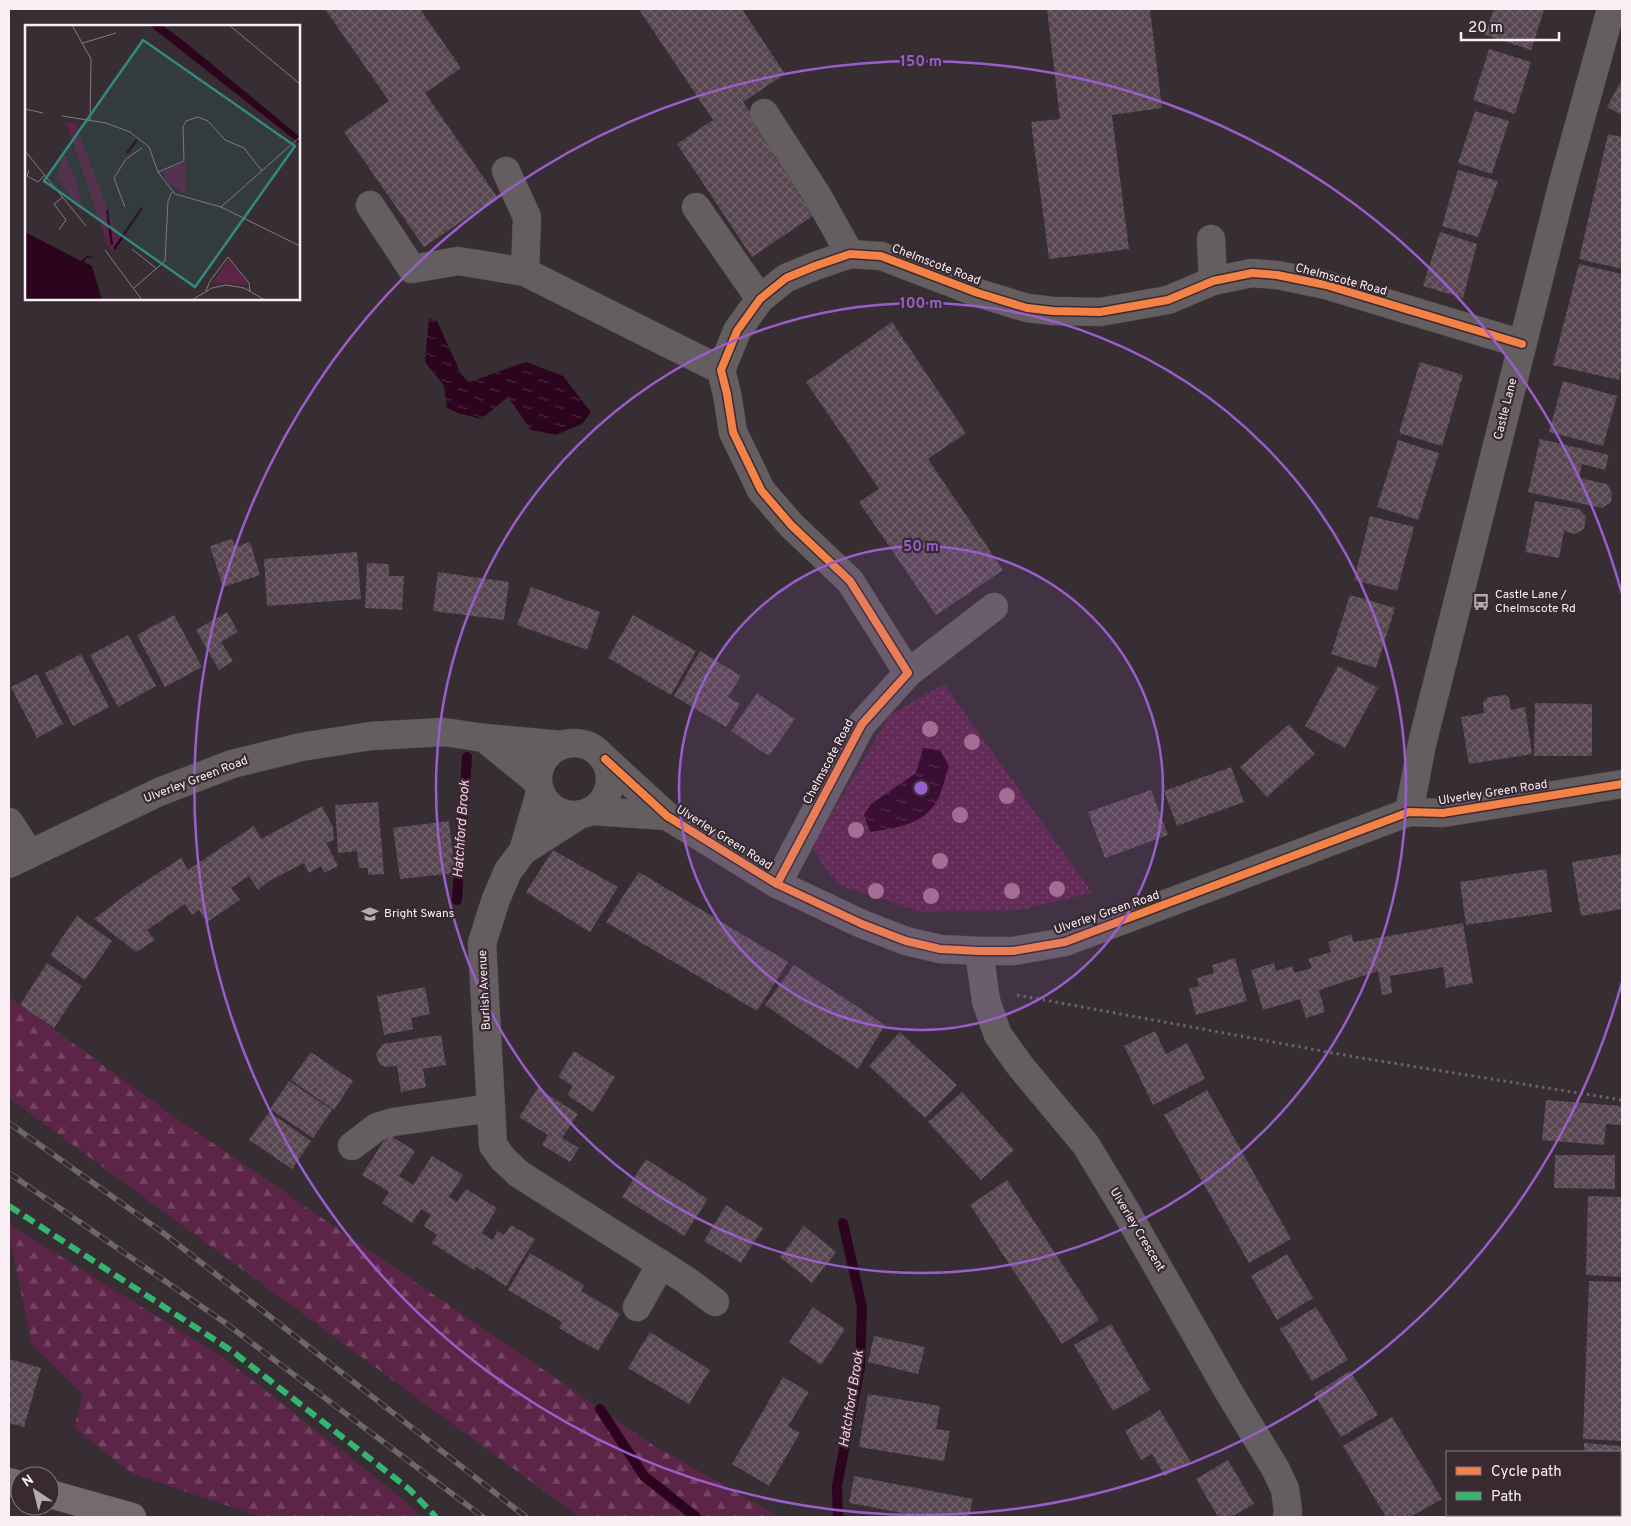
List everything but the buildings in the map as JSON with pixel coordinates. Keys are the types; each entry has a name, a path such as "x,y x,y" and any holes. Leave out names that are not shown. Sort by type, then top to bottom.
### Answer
{"highway":[{"path":"60,1497 132,1517"}],"street":[{"name":"Castle Lane","path":"1409,812 1422,744 1522,344 1563,183 1611,9"},
{"path":"764,113 817,195 850,254"},
{"path":"506,170 527,216 525,272"},
{"path":"370,205 412,269 458,261 525,272 721,370 733,432 761,490 791,525 850,581 908,673"},
{"path":"696,207 760,299"},
{"path":"1211,238 1213,281"},
{"name":"Chelmscote Road","path":"721,370 737,332 760,299 786,278 850,254 881,256 978,293 1026,308 1053,312 1100,312 1168,300 1213,281 1252,273 1277,275 1326,285 1522,344"},
{"name":"Chelmscote Road","path":"777,884 862,724 908,673 994,607"},
{"name":"Ulverley Green Road","path":"19,859 159,792 232,764 301,747 371,736 444,732 484,738 562,745"},
{"path":"484,738 539,787"},
{"path":"574,743 586,745 604,759 609,771 610,783 607,794 600,804 585,813 567,814 556,811 546,803 539,787 539,770 544,759 552,750 562,745 574,743"},
{"name":"Ulverley Green Road","path":"604,759 667,816 777,884 862,924 906,942 940,949 979,951 1013,951 1065,942 1409,812 1443,814 1622,784"},
{"name":"Burlish Avenue","path":"524,851 539,787"},
{"name":"Ulverley Green Road","path":"585,813 667,816"},
{"name":"Burlish Avenue","path":"585,813 524,851 508,871 496,899 482,943 493,1146 503,1159 519,1174 686,1280 715,1302"},
{"path":"9,822 19,859"},
{"name":"Ulverley Crescent","path":"979,951 986,1001 998,1036 1021,1067 1086,1145 1127,1213 1274,1468 1285,1489 1287,1517"},
{"path":"352,1146 378,1127 394,1122 491,1108"},
{"path":"637,1307 661,1264"}],"path":[{"path":"984,989 1355,1057 1622,1100"}],"green space":[{"path":"944,684 1092,893 1020,910 922,912 842,886 824,867 812,847 890,715"},
{"path":"9,997 172,1115 653,1445 780,1517 579,1517 9,1098"},
{"path":"9,1224 228,1361 404,1500 421,1517 261,1517 133,1474 74,1428 83,1394 32,1345 9,1234"}],"water":[{"path":"429,318 437,321 461,374 469,382 526,362 563,376 591,412 582,424 556,435 531,430 508,397 481,419 447,408 444,386 425,362"},
{"path":"923,748 940,750 949,766 938,799 925,815 917,820 899,827 870,832 864,815 871,804 916,773"}],"waterway":[{"name":"Hatchford Brook","path":"457,900 467,757"},
{"name":"Hatchford Brook","path":"838,1517 837,1486 860,1367 862,1307 843,1223"},
{"path":"600,1409 644,1476 696,1517"}],"railway":[{"path":"9,1123 162,1232 526,1517"},
{"path":"9,1173 224,1322 483,1517"}],"marked path":[{"path":"9,1206 232,1351 409,1489 436,1517"}],"cycle path":[{"path":"777,884 862,724 908,673 850,581 791,525 761,490 733,432 721,370 737,331 760,299 786,278 850,254 881,256 978,293 1027,308 1053,311 1100,312 1168,300 1213,281 1252,273 1277,275 1326,285 1522,344"},
{"path":"605,759 667,816 777,884 862,924 906,941 940,949 979,951 1013,951 1065,942 1409,812 1443,813 1622,784"}],"place":[{"name":"Castle Lane / Chelmscote Rd","path":"1481,602"},
{"name":"Bright Swans","path":"370,914"}]}
